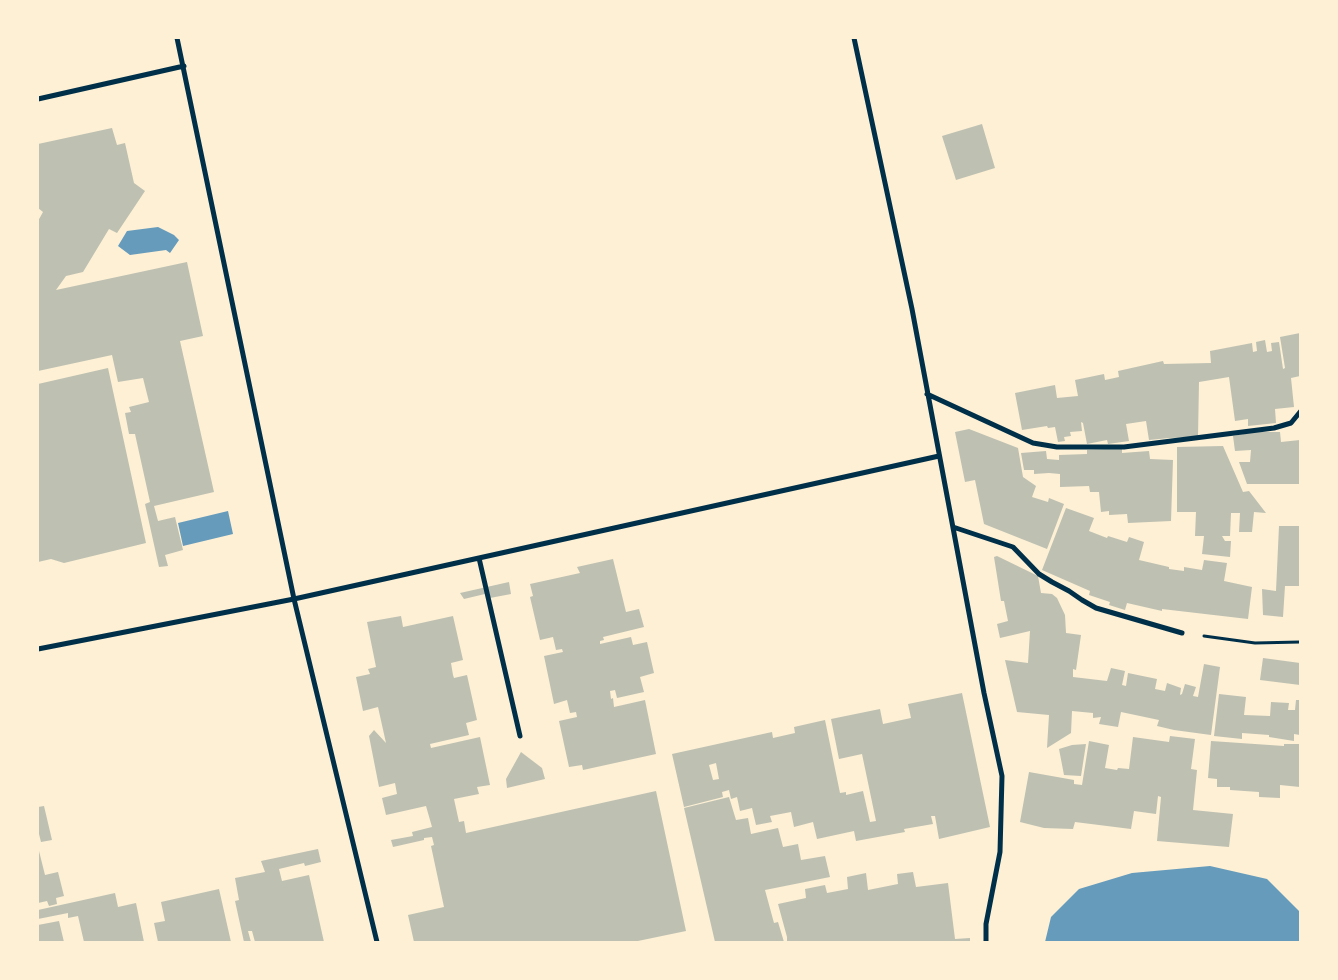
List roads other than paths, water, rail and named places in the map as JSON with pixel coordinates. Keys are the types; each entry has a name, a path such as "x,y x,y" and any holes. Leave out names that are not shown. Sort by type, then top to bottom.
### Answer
{"street":[{"path":"177,38 294,599 377,942"},
{"path":"854,38 912,309 984,694 1002,776 1000,852 986,924 986,942"},
{"path":"38,99 184,66"},
{"path":"927,394 1033,443 1056,447 1124,447 1274,428 1291,423 1300,412"},
{"path":"38,649 294,599 939,456"},
{"path":"952,527 1013,547 1039,574 1096,608 1182,633"},
{"path":"479,558 520,736"}],"water":[{"path":"158,227 174,235 179,240 170,253 166,250 130,255 118,246 127,231"},
{"path":"228,511 233,534 183,546 178,523"},
{"path":"1210,866 1267,879 1300,912 1300,942 1045,942 1051,917 1079,889 1132,873"}]}
